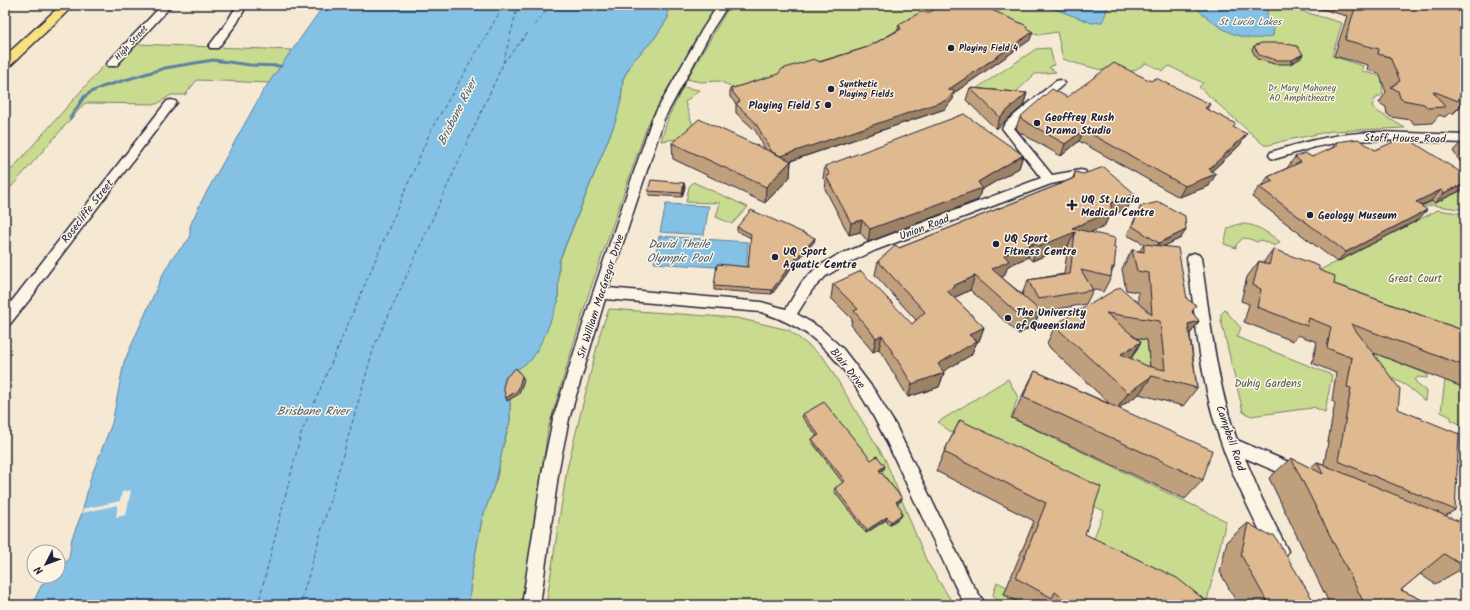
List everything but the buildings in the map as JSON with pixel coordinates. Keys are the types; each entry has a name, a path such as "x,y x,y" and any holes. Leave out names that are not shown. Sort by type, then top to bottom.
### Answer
{"main road":[{"path":"5,63 68,5"}],"street":[{"name":"High Street","path":"112,64 167,5"},
{"path":"214,46 232,23 242,5"},
{"name":"Sir William MacGregor Drive","path":"531,605 551,468 561,419 600,293 658,119 707,30 723,5"},
{"path":"1049,180 1008,128 1060,83"},
{"name":"Rosecliffe Street","path":"5,320 170,102"},
{"name":"Staff House Road","path":"1275,155 1328,140 1359,137 1379,136 1465,139"},
{"name":"Union Road","path":"789,316 807,286 820,272 841,260 878,244 1049,180 1081,174"},
{"name":"Campbell Road","path":"1194,258 1210,366 1222,420 1255,504 1286,564"},
{"name":"Blair Drive","path":"600,293 761,307 789,316 815,332 838,353 870,396 890,431 965,588 977,605"},
{"path":"1231,445 1315,481"}],"green space":[{"path":"667,5 717,5 662,98 645,132 589,293 548,429 523,605 469,605 471,577 482,519 497,477 510,421 510,375 558,302 559,262 616,120 621,100 623,79 633,61 654,39 668,18"},
{"path":"730,5 950,5 918,18 896,30 895,35 863,53 741,92 720,81 700,82 687,79"},
{"name":"Dr Mary Mahoney AO Amphitheatre","path":"972,5 1281,5 1342,23 1332,56 1363,66 1362,71 1390,79 1382,81 1383,94 1375,99 1372,106 1374,109 1405,128 1332,131 1264,145 1199,87 1203,83 1169,66 1163,71 1146,63 1132,71 1122,73 1068,61 1063,59 1057,32 1039,35 1028,33"},
{"path":"137,44 292,50 269,83 197,80 185,95 171,95 157,104 85,103 5,194 5,177 104,65 116,66"},
{"path":"1050,48 1054,65 1050,66 1050,68 1056,72 1035,74 1013,95 974,90 1036,49"},
{"path":"683,87 699,90 685,102 693,126 678,139 661,141 668,118"},
{"path":"693,182 748,207 732,224 716,217 720,203 686,202 689,187"},
{"path":"1458,191 1465,193 1465,210 1431,205 1427,207 1418,204 1421,203 1425,205 1432,202 1435,203"},
{"name":"Great Court","path":"1438,210 1465,214 1465,349 1317,290 1320,270"},
{"path":"1239,224 1256,227 1280,242 1275,246 1261,240 1257,242 1243,238 1236,245 1236,248 1224,244 1228,228"},
{"path":"609,309 737,318 789,330 824,358 885,459 927,562 954,605 546,605 567,469 601,330"},
{"name":"Duhig Gardens","path":"1225,310 1241,328 1237,337 1332,375 1325,412 1313,407 1251,416 1243,412 1221,320 1221,314"},
{"path":"1128,337 1147,340 1152,387 1114,340"},
{"path":"1353,345 1427,374 1427,378 1418,377 1415,380 1418,385 1426,391 1425,401 1407,386 1386,375"},
{"path":"1008,379 1018,397 1011,418 1226,521 1206,605 1092,543 1104,511 956,436 938,422"},
{"path":"1445,380 1465,388 1465,426 1451,420 1451,417 1441,412"},
{"path":"997,582 1007,587 1004,595 1023,605 1001,605 993,595"}],"water":[{"name":"Brisbane River","path":"324,5 667,5 668,18 654,39 633,61 623,79 621,100 616,120 559,261 558,302 545,335 532,359 510,375 510,421 497,477 482,519 471,577 469,605 32,605 43,584 66,584 66,562 69,558 72,538 82,513 91,477 112,423 124,362 162,276 172,258 190,238 190,226 201,202 263,91"},
{"path":"1044,5 1100,5 1108,8 1102,22 1092,23"},
{"name":"St Lucia Lakes","path":"1193,5 1268,5 1266,16 1269,23 1274,27 1273,36 1250,38 1239,36 1220,27"},
{"path":"666,204 709,206 704,235 660,232"},
{"name":"David Theile Olympic Pool","path":"659,236 748,242 746,269 654,263"}],"pier":[{"path":"131,490 126,515 116,517 118,505 82,513 83,509 120,501 122,492"}],"waterway":[{"path":"70,118 84,97 91,92 102,87 165,68 213,60 250,65 281,66"}],"ferry route":[{"path":"258,605 301,434 431,130 504,5"},
{"path":"503,63 518,5"},
{"path":"503,63 551,5"},
{"path":"300,605 374,347 503,63"}],"place":[{"name":"Playing Field 4","path":"951,48"},
{"name":"Synthetic Playing Fields","path":"831,89"},
{"name":"Playing Field 5","path":"828,105"},
{"name":"Geoffrey Rush Drama Studio","path":"1037,123"},
{"name":"UQ St Lucia Medical Centre","path":"1072,205"},
{"name":"Geology Museum","path":"1310,215"},
{"name":"UQ Sport Fitness Centre","path":"996,244"},
{"name":"UQ Sport Aquatic Centre","path":"775,257"},
{"name":"The University of Queensland","path":"1008,318"}]}
